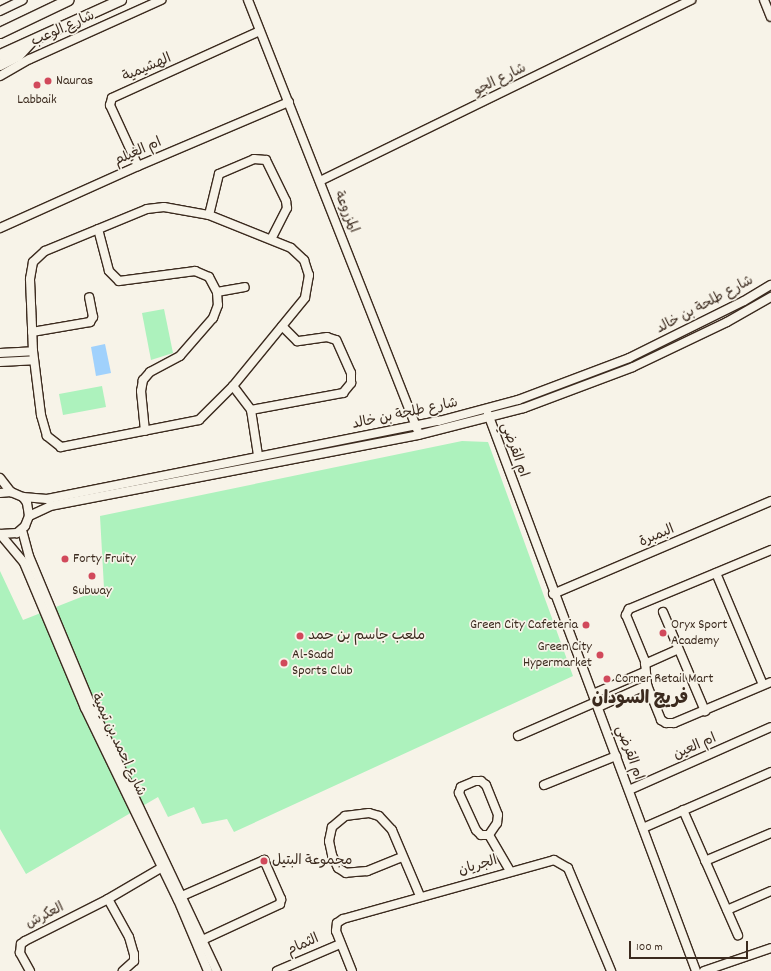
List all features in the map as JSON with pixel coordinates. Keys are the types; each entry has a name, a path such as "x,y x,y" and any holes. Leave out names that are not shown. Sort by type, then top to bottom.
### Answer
{"main road":[{"name":"شارع الوعب","path":"0,33 69,0"},
{"name":"شارع الوعب","path":"0,55 121,0"},
{"path":"0,65 18,56 30,42"}],"street":[{"path":"0,11 23,0"},
{"name":"شارع الوعب","path":"0,76 30,58 161,0"},
{"name":"المزروعة","path":"248,0 418,435"},
{"name":"شارع الجو","path":"320,181 690,0"},
{"path":"764,0 771,17"},
{"name":"الهشيمية","path":"138,166 110,105 112,98 260,31"},
{"name":"ام الغيلم","path":"0,228 138,166 289,102"},
{"path":"209,215 219,174 254,159 266,160 286,201 287,208 271,239"},
{"path":"164,207 209,215 271,239 299,254 309,275 306,298 233,386 199,420 69,447 61,447 52,443 47,436 41,415 32,332 30,280 33,262 45,251 98,228 147,209 164,207"},
{"path":"98,228 109,271 119,281 195,271 209,277 217,292 217,311 213,318 180,356 150,372 142,380 141,391 145,431"},
{"name":"شارع طلحة بن خالد","path":"11,492 23,497 47,499 258,455 415,425 486,409 545,392 602,370 706,320 771,285"},
{"path":"217,292 245,288"},
{"path":"32,332 90,322 93,317 89,297"},
{"name":"شارع طلحة بن خالد","path":"29,516 50,506 418,435 489,418 550,400 633,367 727,322 771,297"},
{"path":"251,410 343,393 351,383 351,373 336,340 327,337 297,341 282,326"},
{"path":"2,357 33,351"},
{"path":"2,357 34,360"},
{"path":"233,386 251,410 258,455"},
{"name":"ام القرضي","path":"486,409 553,594 596,701 696,971"},
{"path":"0,478 11,492"},
{"path":"0,493 11,492"},
{"path":"0,534 11,535 22,530 29,516 27,503 23,497"},
{"name":"البمبرة","path":"553,594 771,501"},
{"name":"شارع احمد بن تيمية","path":"22,530 29,556 91,705 199,942 216,971"},
{"name":"شارع احمد بن تيمية","path":"0,534 24,563 85,708 164,866 182,896 208,971"},
{"path":"771,550 628,610 627,617 645,668 647,685 661,720 666,723 674,723 705,711 771,682"},
{"path":"716,573 763,685"},
{"path":"663,612 705,711"},
{"path":"596,701 645,668 678,650"},
{"path":"518,736 596,701 647,685"},
{"name":"ام العين","path":"629,790 771,727"},
{"path":"544,785 616,756"},
{"path":"642,828 771,772"},
{"path":"475,780 481,781 486,785 498,815 494,830 488,835 481,835 476,830 459,793 461,787 475,780"},
{"path":"683,810 738,935"},
{"path":"402,857 367,871 346,873 338,868 332,856 329,841 332,827 344,816 369,813 379,816 392,830 402,857 420,896"},
{"path":"705,861 771,833"},
{"path":"488,835 510,871"},
{"path":"182,896 260,860 266,863 282,899 280,904 199,942"},
{"name":"الجريان","path":"352,971 336,931 337,924 343,918 554,860 568,868 612,971"},
{"name":"العكرش","path":"30,971 20,953 21,944 108,899 164,866"},
{"path":"727,910 771,891"},
{"path":"108,899 129,937 134,954 134,961 123,971"},
{"name":"الثمام","path":"277,971 340,944"},
{"path":"704,971 771,948"}],"green space":[{"path":"164,309 173,353 151,360 142,313"},
{"path":"102,386 106,407 63,415 59,394"},
{"name":"Al-Sadd Sports Club","path":"462,441 488,442 573,676 234,832 227,819 202,824 194,807 168,817 158,797 26,874 0,829 0,571 23,620 104,588 100,516"}],"water":[{"path":"105,344 111,373 96,376 91,347"}],"place":[{"name":"Nauras","path":"48,81"},
{"name":"Labbaik","path":"37,85"},
{"name":"Forty Fruity","path":"65,559"},
{"name":"Subway","path":"92,576"},
{"name":"Green City Cafeteria","path":"586,625"},
{"name":"Oryx Sport Academy","path":"663,633"},
{"name":"ملعب جاسم بن حمد","path":"300,636"},
{"name":"Green City Hypermarket","path":"600,655"},
{"name":"Al-Sadd Sports Club","path":"284,663"},
{"name":"Corner Retail Mart","path":"607,679"},
{"name":"مجموعة البتيل","path":"264,861"}],"district":[{"name":"فريج السودان","path":"640,700"}]}
